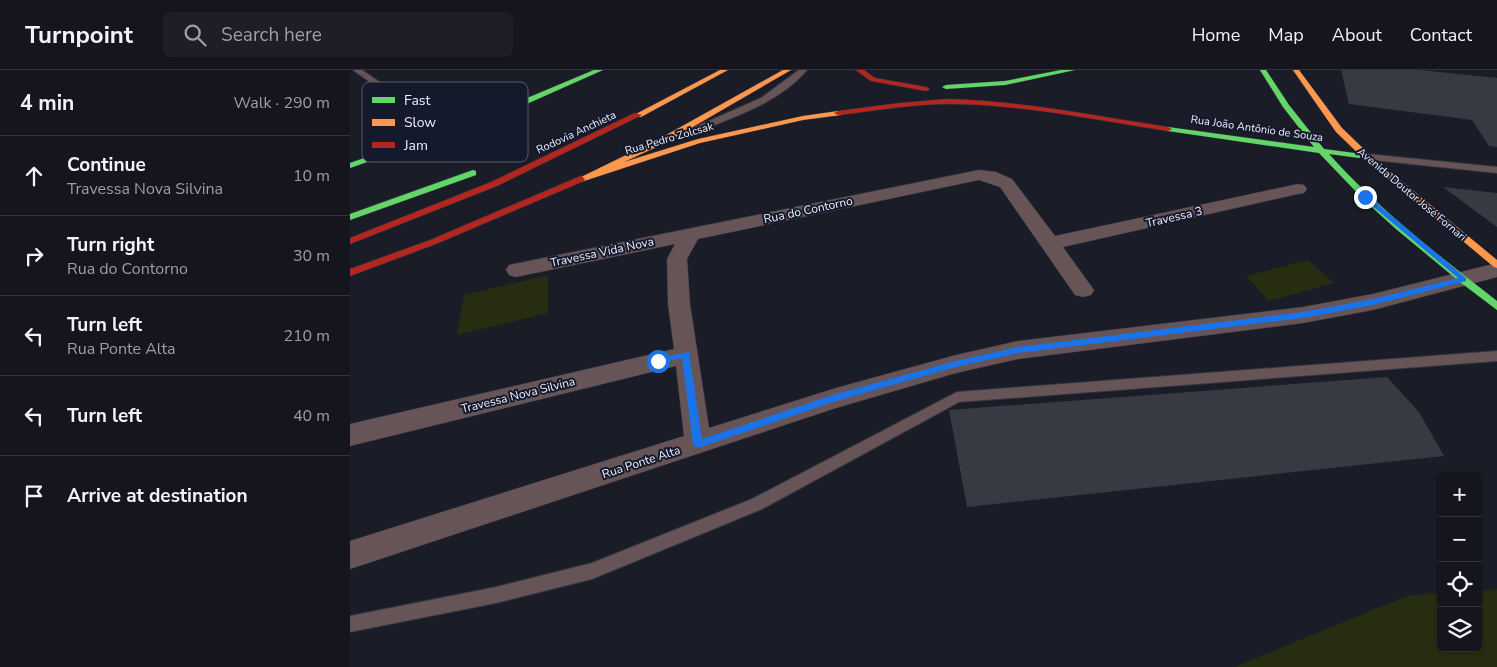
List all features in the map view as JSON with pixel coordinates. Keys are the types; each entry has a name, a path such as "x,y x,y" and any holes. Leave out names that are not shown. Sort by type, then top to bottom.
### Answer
{"main road":[{"path":"528,101 600,70"},
{"name":"Rodovia Anchieta","path":"350,241 491,185 614,128 725,70"},
{"path":"595,173 662,141 788,70"},
{"path":"859,70 880,82 926,89"},
{"path":"887,94 1005,83 1072,70"},
{"path":"1263,70 1286,108 1319,150 1365,197 1497,306"},
{"name":"Avenida Doutor José Fornari","path":"1296,70 1339,130 1367,157 1497,265"},
{"path":"1005,83 1000,90 1001,95 1014,107"},
{"path":"803,118 816,106 829,102"},
{"name":"Rua Pedro Zolcsak","path":"350,274 433,242 595,173 698,141 803,118 939,102 1014,107"},
{"name":"Rua João Antônio de Souza","path":"1014,107 1367,157"},
{"path":"350,166 362,162"},
{"path":"350,217 487,167"}],"street":[{"name":"Rua do Contorno","path":"690,234 979,174 990,176 1006,183 1083,290"},
{"name":"Travessa 3","path":"1050,244 1298,189"},
{"path":"690,234 677,259 679,304 698,444"},
{"name":"Travessa Vida Nova","path":"516,270 690,234"},
{"path":"1464,279 1497,270"},
{"name":"Rua Ponte Alta","path":"350,555 836,398 956,364 1018,350 1303,315 1373,302 1464,279"},
{"name":"Travessa Nova Silvina","path":"350,435 686,354"}],"lane":[{"path":"357,70 375,82"},
{"path":"662,141 744,109 776,92 802,70"},
{"name":"Rua João Antônio de Souza","path":"1367,157 1497,170"},
{"path":"350,624 496,596 592,571 757,504 957,397 1497,356"}],"green space":[{"path":"1308,260 1334,283 1269,301 1246,276"},
{"path":"548,275 548,313 457,335 464,295"},
{"path":"1497,589 1497,667 1234,667 1407,596 1437,593 1437,652 1482,652 1482,591"}],"building":[{"path":"1341,70 1420,70 1497,78 1497,147 1489,146 1472,120 1349,104"},
{"path":"1443,187 1497,193 1497,227"},
{"path":"1387,377 1419,412 1444,456 967,507 949,410"}],"traffic: fast":[{"path":"528,101 600,70"},
{"path":"946,87 1005,83 1072,70"},
{"path":"1263,70 1286,106 1311,139 1339,170 1399,227 1497,306"},
{"path":"1168,129 1367,157"},
{"path":"350,166 362,162"},
{"path":"350,217 473,173"}],"traffic: slow":[{"path":"638,115 725,70"},
{"path":"595,173 662,141 788,70"},
{"path":"1296,70 1339,130 1367,157 1497,265"},
{"path":"581,179 698,141 803,118 838,113"}],"traffic: jam":[{"path":"859,70 873,80 926,89"},
{"path":"838,113 916,103 963,102 1040,109 1168,129"},
{"path":"350,241 494,184 638,115"},
{"path":"350,273 433,242 581,179"}],"route":[{"path":"658,361 686,354 698,444 885,383 1018,350 1303,315 1373,302 1464,279 1365,197"}]}
